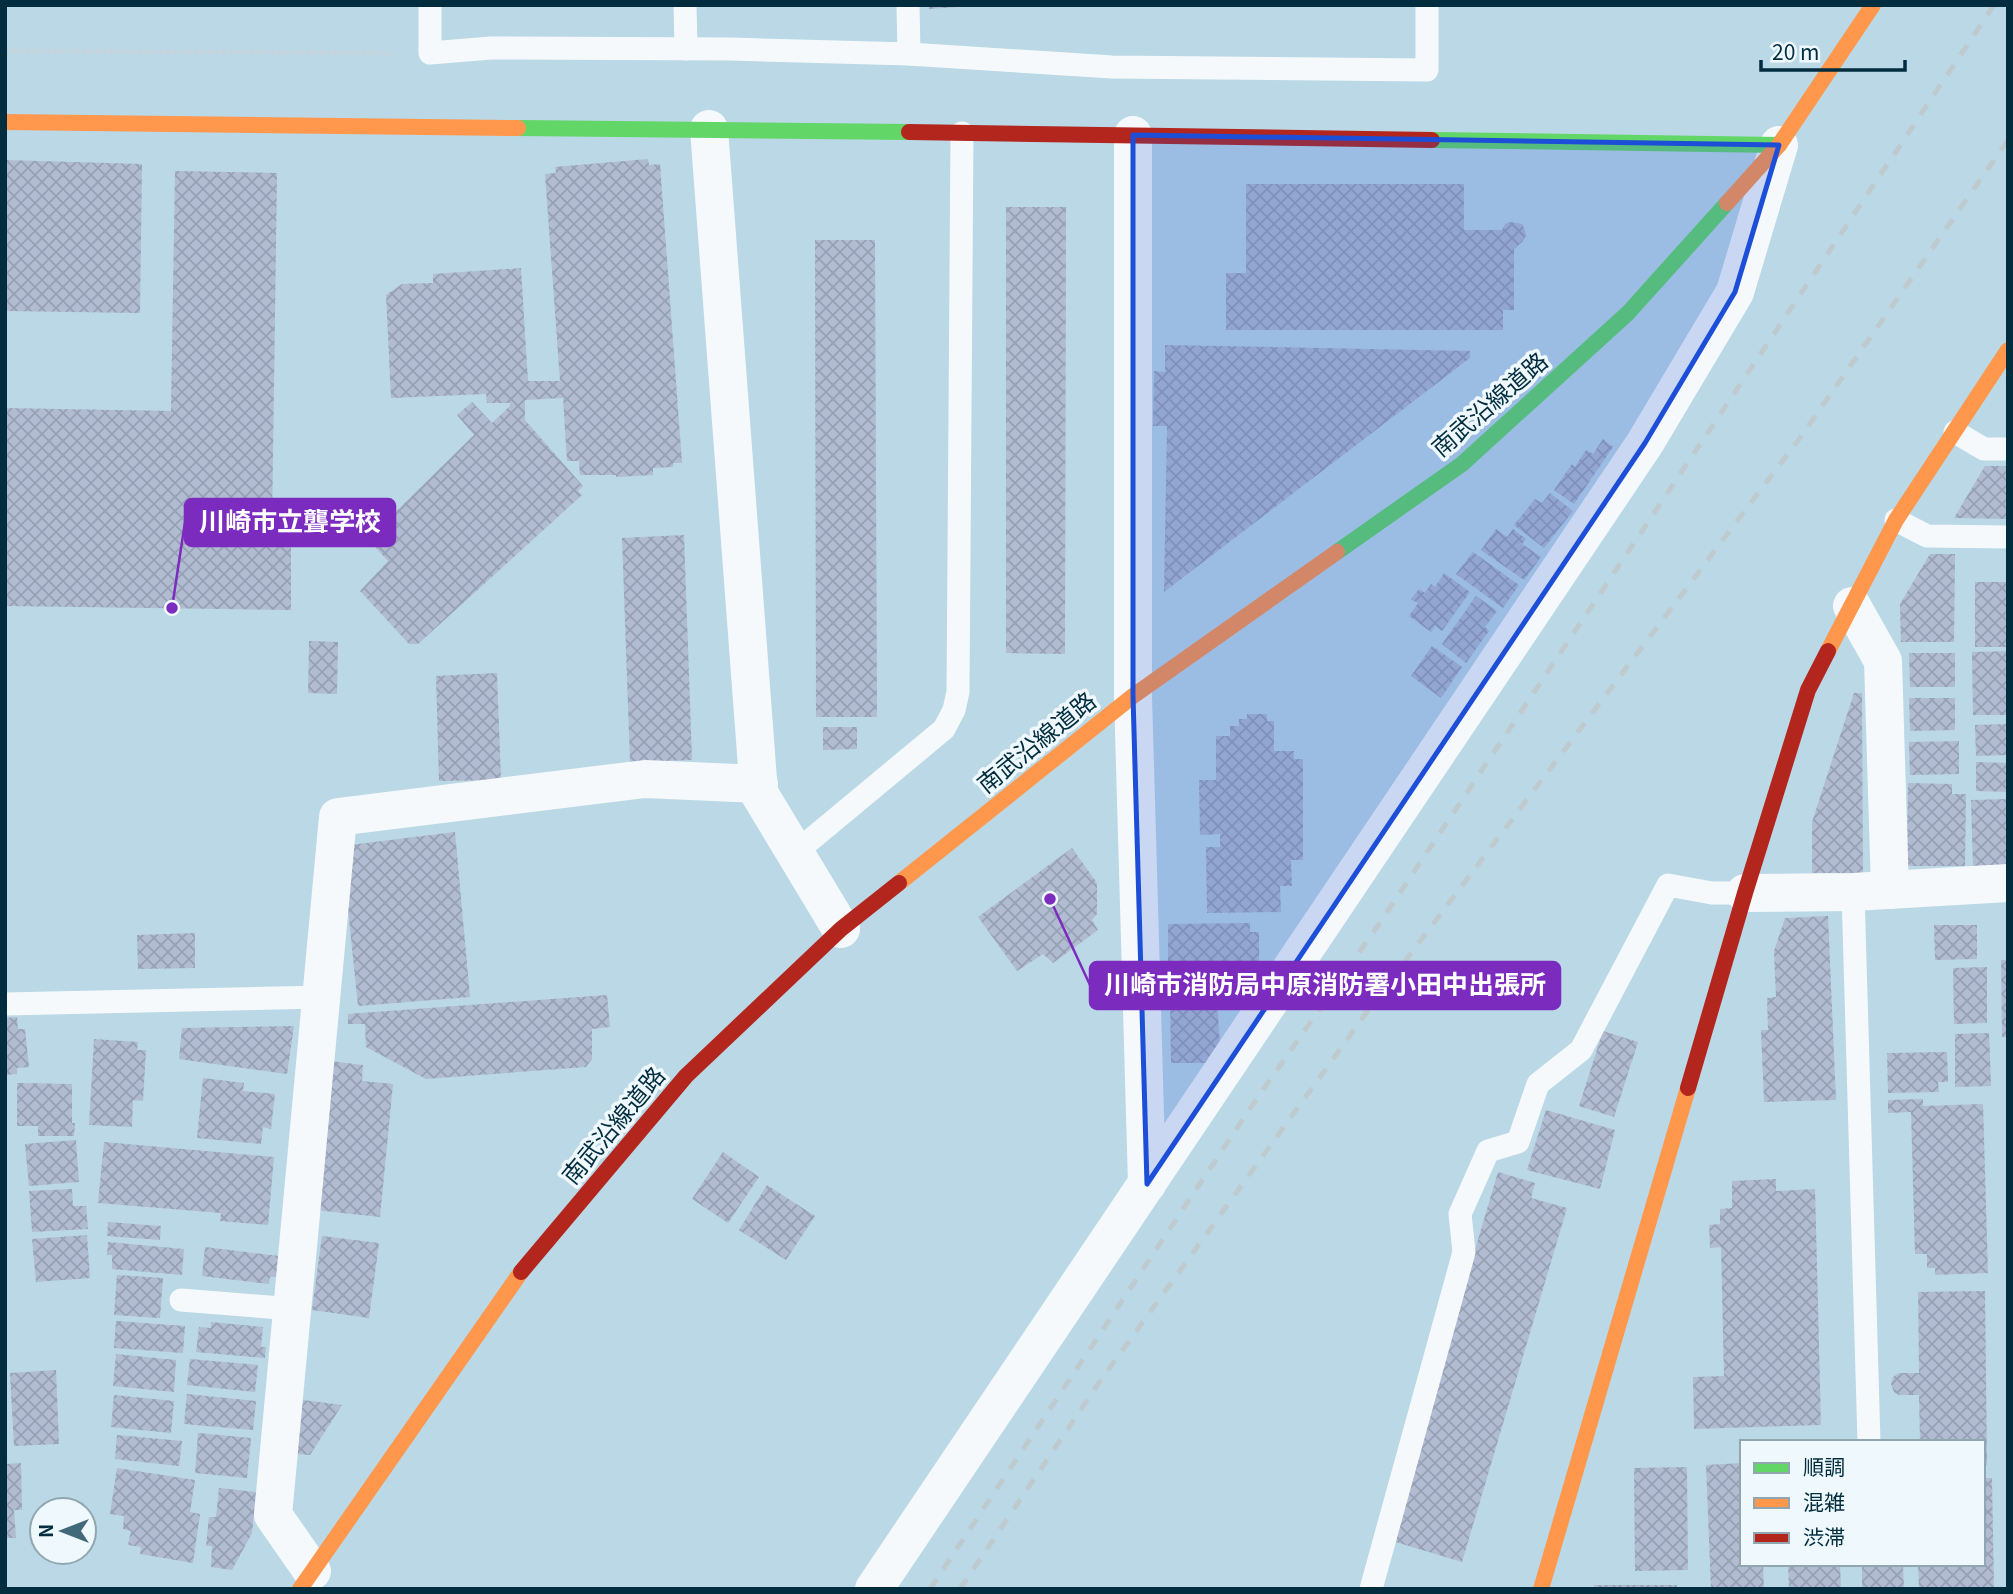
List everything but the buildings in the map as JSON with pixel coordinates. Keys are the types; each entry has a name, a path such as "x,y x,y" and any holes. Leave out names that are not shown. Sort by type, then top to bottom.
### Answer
{"street":[{"name":"南武沿線道路","path":"306,1580 513,1281 686,1076 841,929 1133,696 1462,464 1628,313 1779,145 1873,5"},
{"path":"5,122 1779,145 1735,292 1645,443 874,1589"},
{"path":"709,130 760,793 841,929"},
{"path":"1133,135 1133,696 1147,1184"},
{"path":"1541,1589 1745,893 1808,690 1896,520 2008,350"},
{"path":"1852,606 1884,661 1871,891"},
{"path":"306,1580 273,1515 338,817 645,779 759,784"},
{"path":"1745,893 1871,891 2008,883"}],"lane":[{"path":"430,5 430,53 491,48 686,48 909,54 1112,67 1426,70 1426,5"},
{"path":"685,5 686,48"},
{"path":"908,5 909,54"},
{"path":"796,852 944,729 954,710 958,692 962,133"},
{"path":"1955,432 1984,449 2008,449"},
{"path":"1896,520 1927,536 2008,537"},
{"path":"1371,1589 1464,1252 1460,1214 1488,1151 1518,1142 1538,1084 1581,1050 1668,885 1712,893 1745,893"},
{"path":"1869,1440 1871,891"},
{"path":"5,1004 322,997"},
{"path":"181,1300 293,1309"}],"path":[{"path":"5,51 430,53"}],"highlighted area":[{"path":"1133,135 1779,145 1735,292 1645,443 1147,1184 1133,696"}],"railway":[{"path":"930,1589 1249,1110 1379,924 1994,5"},
{"path":"960,1589 1098,1384 1372,1005 1802,435 2008,140"}],"traffic: fast":[{"path":"518,128 909,132"},
{"path":"1432,140 1779,145"},
{"path":"1337,552 1462,464 1628,313 1727,203"}],"traffic: slow":[{"path":"1727,203 1779,145 1873,5"},
{"path":"5,122 518,128"},
{"path":"1828,651 1896,520 2008,350"},
{"path":"899,883 1133,696 1337,552"},
{"path":"1541,1589 1688,1088"},
{"path":"300,1589 521,1272"}],"traffic: jam":[{"path":"909,132 1432,140"},
{"path":"1688,1088 1808,690 1828,651"},
{"path":"521,1272 686,1076 841,929 899,883"}],"place":[{"name":"川崎市立聾学校","path":"172,608"},
{"name":"川崎市消防局中原消防署小田中出張所","path":"1050,899"}]}
